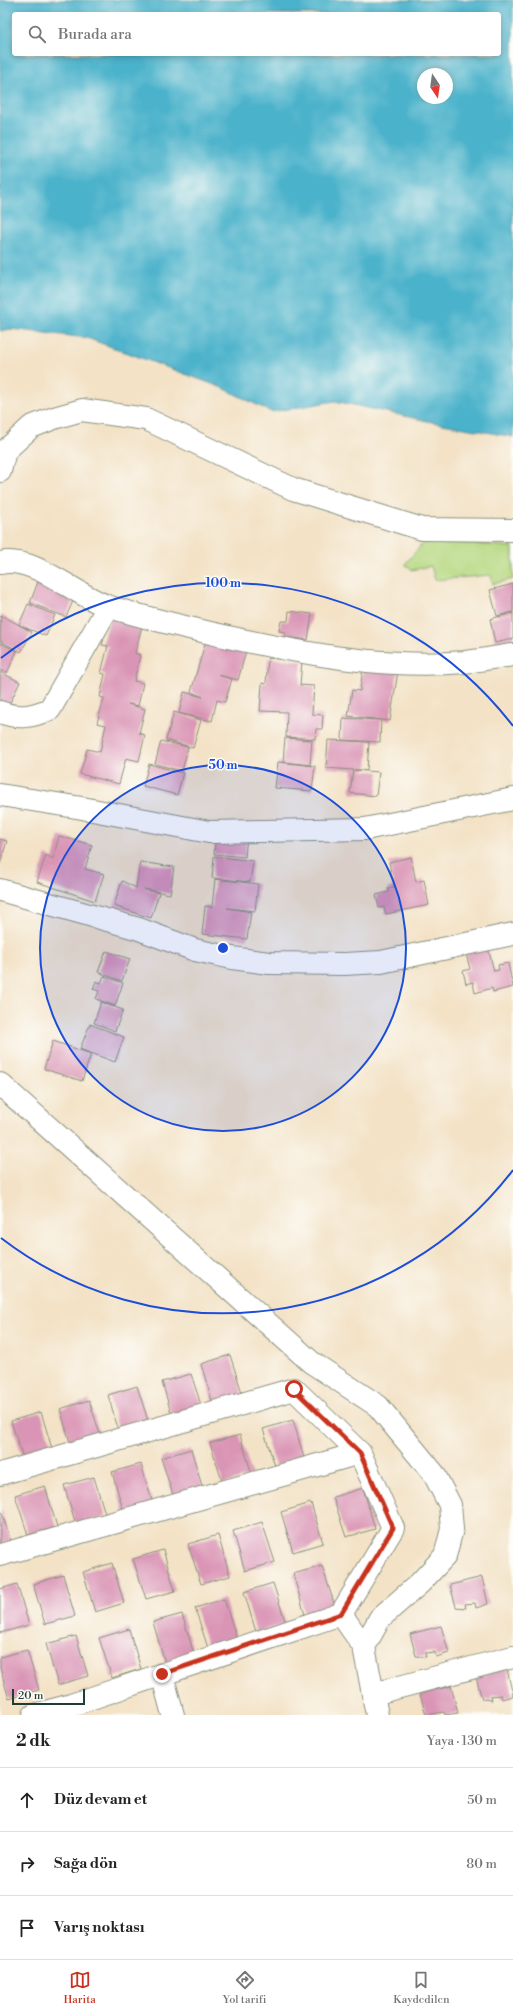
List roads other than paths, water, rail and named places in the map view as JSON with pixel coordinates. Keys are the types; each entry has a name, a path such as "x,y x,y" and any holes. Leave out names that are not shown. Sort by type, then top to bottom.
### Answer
{"street":[{"path":"0,471 5,451 31,427 54,418 82,410 146,419 293,489 422,529 513,530"},
{"path":"0,563 13,562 34,567 108,607 222,636 288,650 333,656 412,663 465,662 513,654"},
{"path":"0,712 13,717 24,717 50,709 108,607"},
{"path":"0,795 82,808 209,832 365,829 513,799"},
{"path":"0,890 139,929 195,950 232,958 269,963 329,964 381,962 513,934"},
{"path":"0,1084 311,1362 378,1406 434,1474 450,1505 452,1529 445,1556 420,1582 380,1618 364,1647"},
{"path":"0,1474 294,1389 360,1453 393,1528 341,1614 162,1674 72,1710 34,1715"},
{"path":"0,1555 360,1453"},
{"path":"341,1614 364,1647 375,1705 513,1657"},
{"path":"162,1674 173,1715"}],"water":[{"path":"0,0 513,0 513,437 432,422 335,401 271,412 223,388 87,338 11,329 0,331"}]}
